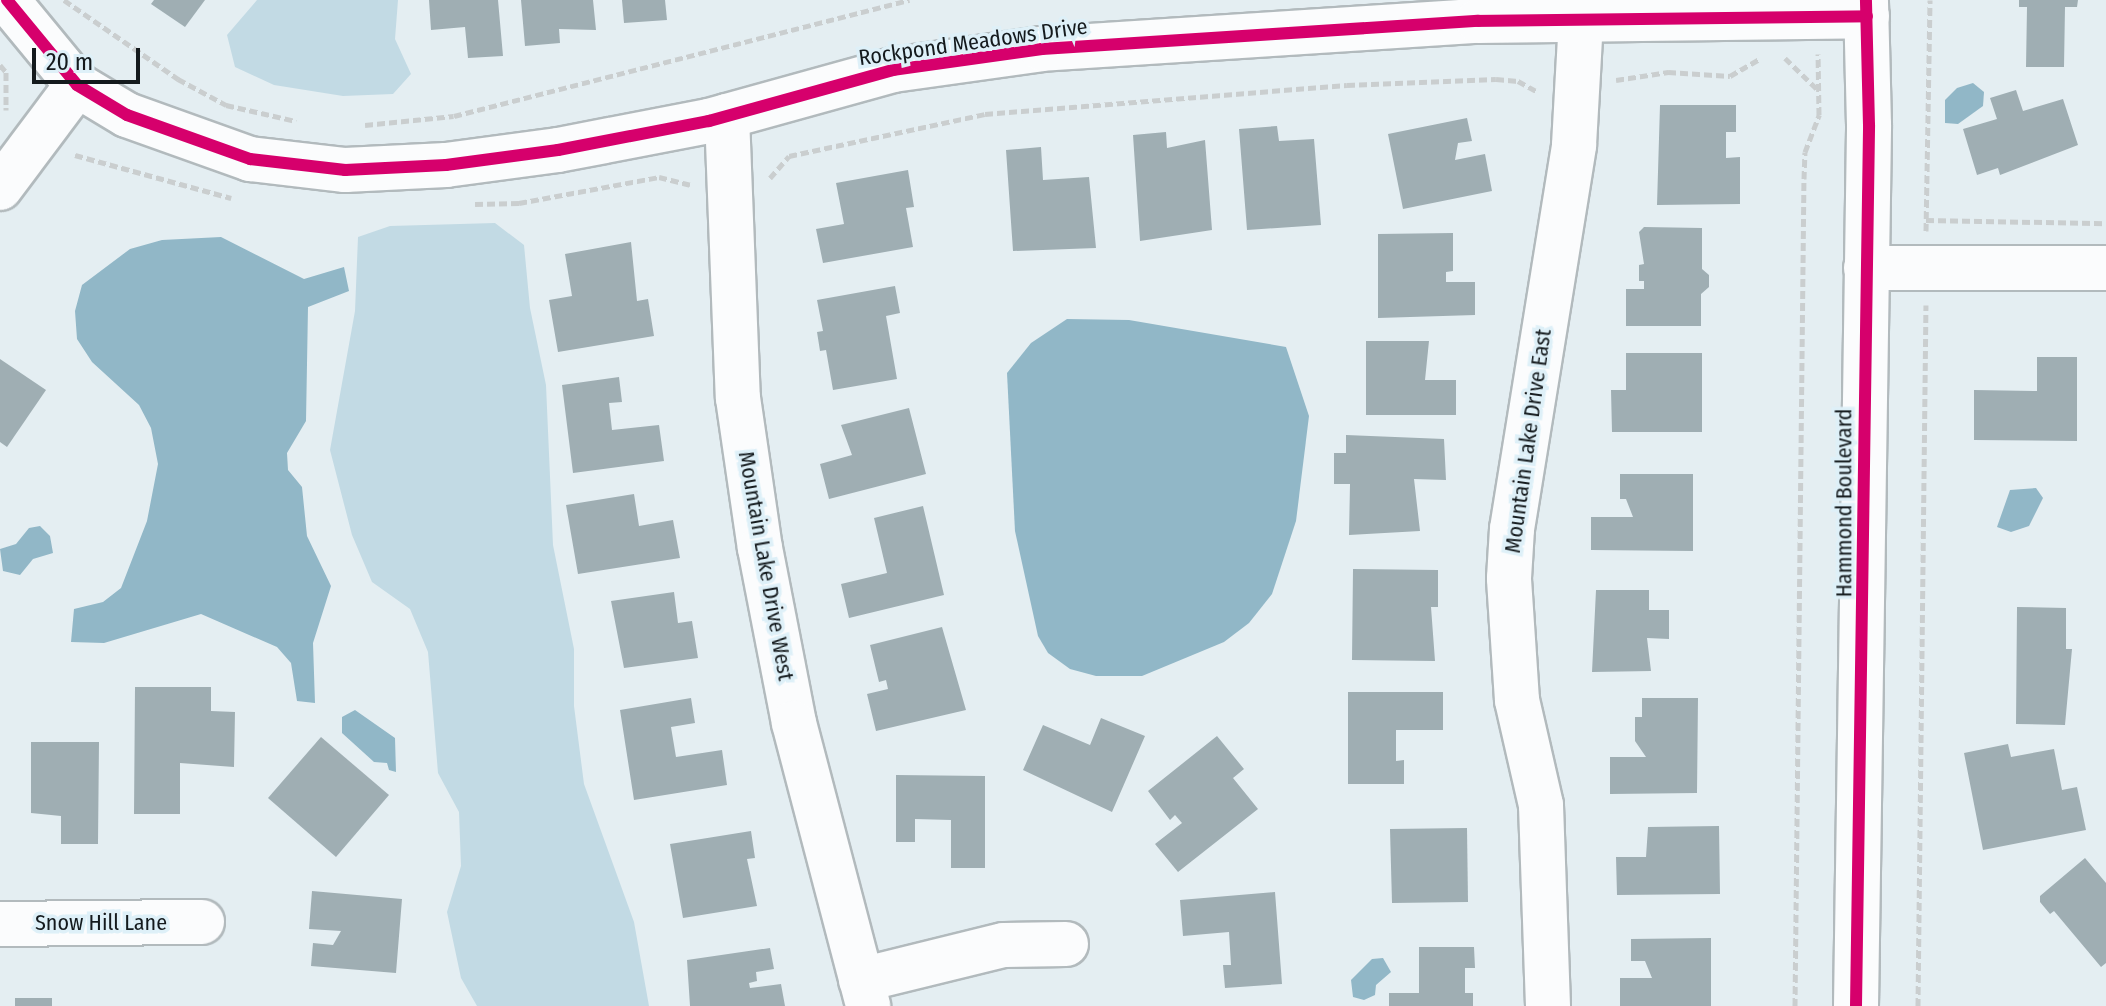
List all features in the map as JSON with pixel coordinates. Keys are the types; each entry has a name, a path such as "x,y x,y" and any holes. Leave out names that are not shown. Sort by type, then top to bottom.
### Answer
{"street":[{"name":"Rockpond Meadows Drive","path":"7,0 77,85 127,115 198,143 250,159 345,170 446,165 558,150 727,116 893,70 1042,49 1323,27 1817,16 1866,8"},
{"name":"Hammond Boulevard","path":"1856,1006 1866,268 1866,8"},
{"name":"Mountain Lake Drive East","path":"1548,1006 1541,805 1517,700 1509,578 1512,529 1574,145 1581,20"},
{"path":"0,188 77,85"},
{"name":"Mountain Lake Drive West","path":"727,116 738,398 760,548 794,723 864,993"},
{"path":"1866,268 2106,268"},
{"name":"Snow Hill Lane","path":"0,924 202,922"},
{"path":"864,993 988,947 1066,944"}],"path":[{"path":"64,0 178,79 226,105 305,122"},
{"path":"357,126 454,116 909,0"},
{"path":"1918,1006 1930,0"},
{"path":"1795,1006 1804,179 1805,152 1819,115 1817,16"},
{"path":"767,187 774,168 789,156 985,114 1347,85 1496,79 1518,81 1538,92 1668,72 1730,76 1753,61 1783,57 1818,91"},
{"path":"0,65 6,72 7,109"},
{"path":"1926,220 2106,223"}],"shaded area":[{"path":"257,0 398,0 395,39 411,74 393,94 343,96 274,85 235,67 227,35"},
{"path":"1973,83 1984,92 1983,106 1958,124 1945,123 1945,100 1957,88"},
{"path":"495,223 524,245 530,308 546,385 553,545 574,649 574,706 584,784 634,922 649,1006 477,1006 461,978 447,912 461,866 459,812 438,773 428,652 410,609 372,582 352,535 330,450 355,311 358,237 390,226"},
{"path":"221,237 304,279 344,267 349,291 308,307 306,421 287,453 288,470 302,487 307,536 331,586 313,643 315,703 297,701 291,663 277,647 201,614 104,643 71,642 74,609 103,602 121,588 147,521 158,464 151,428 139,405 92,362 77,339 75,311 82,285 130,249 162,240"},
{"path":"1067,319 1129,320 1286,347 1309,416 1296,521 1272,594 1249,623 1224,642 1142,676 1096,676 1070,669 1048,653 1038,636 1015,531 1007,373 1031,343"},
{"path":"2036,488 2043,498 2029,526 2011,532 1997,527 2010,490"},
{"path":"40,526 50,536 53,553 33,559 20,575 3,571 0,549 16,544 29,528"},
{"path":"355,710 395,738 396,772 389,770 387,763 374,762 342,733 342,717"},
{"path":"1383,958 1391,972 1376,985 1375,995 1364,1000 1353,997 1351,980 1372,959"}],"building":[{"path":"154,0 205,0 185,27 151,4"},
{"path":"429,0 498,0 503,56 468,58 465,27 431,30"},
{"path":"521,0 593,0 596,30 559,29 560,43 525,46"},
{"path":"622,0 665,0 667,20 624,23"},
{"path":"2019,0 2078,0 2077,7 2065,7 2064,67 2026,67 2027,7 2019,7"},
{"path":"2016,90 2023,111 2063,99 2078,145 2000,175 1998,168 1977,175 1963,129 1997,119 1990,98"},
{"path":"1660,105 1736,105 1736,132 1726,132 1726,158 1740,157 1740,204 1657,205"},
{"path":"1467,118 1472,141 1458,143 1455,160 1485,154 1492,191 1403,209 1388,134"},
{"path":"1277,126 1279,141 1314,139 1321,225 1247,230 1239,129"},
{"path":"1166,132 1167,148 1205,140 1212,230 1140,241 1133,135"},
{"path":"1041,147 1043,180 1089,177 1096,248 1013,251 1006,150"},
{"path":"908,170 914,207 906,208 913,247 823,263 816,229 844,224 836,183"},
{"path":"1644,227 1702,228 1702,269 1709,275 1709,287 1701,294 1701,326 1626,326 1626,289 1644,289 1644,281 1639,281 1639,265 1644,264 1639,232"},
{"path":"1453,233 1453,271 1446,272 1446,282 1475,282 1475,315 1378,318 1378,234"},
{"path":"631,242 637,301 648,299 654,336 558,352 549,300 572,296 565,254"},
{"path":"895,286 900,313 886,316 897,379 833,390 826,350 820,351 817,332 823,331 817,300"},
{"path":"1366,341 1429,341 1425,380 1456,380 1456,415 1366,415"},
{"path":"1626,353 1702,353 1702,432 1612,432 1611,390 1626,390"},
{"path":"2037,357 2077,357 2077,441 1974,440 1974,390 2037,391"},
{"path":"0,359 46,390 7,447 0,442"},
{"path":"619,377 622,402 609,403 612,430 659,425 664,461 573,473 562,385"},
{"path":"909,408 926,474 829,499 820,464 852,455 841,425"},
{"path":"1346,435 1444,439 1446,480 1414,479 1420,531 1349,535 1350,484 1334,484 1334,453 1346,453"},
{"path":"1620,474 1693,474 1693,551 1591,550 1591,517 1633,517 1626,499 1620,499"},
{"path":"634,494 639,526 673,520 680,558 578,574 566,505"},
{"path":"923,506 944,595 849,618 841,584 887,573 874,518"},
{"path":"1353,569 1438,570 1438,607 1431,607 1435,661 1352,660"},
{"path":"1596,590 1649,590 1649,610 1669,610 1669,639 1647,638 1651,671 1592,672"},
{"path":"674,592 678,623 692,621 698,658 624,668 611,601"},
{"path":"2017,607 2066,608 2066,649 2072,649 2065,725 2016,724"},
{"path":"942,627 966,710 876,731 867,694 888,689 886,680 879,682 870,645"},
{"path":"135,687 211,687 211,711 235,712 234,767 180,763 180,814 134,814"},
{"path":"1348,692 1443,692 1443,730 1396,730 1396,761 1404,760 1404,784 1348,784"},
{"path":"691,698 695,723 671,727 676,757 722,750 727,785 634,800 620,710"},
{"path":"1642,698 1698,698 1697,793 1610,794 1610,757 1646,757 1635,741 1635,717 1642,717"},
{"path":"1101,718 1145,736 1112,812 1023,770 1043,725 1090,745"},
{"path":"1217,736 1244,769 1233,778 1258,809 1178,872 1155,844 1182,823 1175,815 1170,820 1148,791"},
{"path":"321,737 389,795 336,857 268,798"},
{"path":"31,742 99,742 98,844 61,844 61,816 31,813"},
{"path":"2008,744 2011,757 2054,749 2062,790 2077,787 2086,830 1983,850 1964,753"},
{"path":"896,775 985,776 985,868 951,868 951,820 915,819 915,842 896,842"},
{"path":"1719,826 1720,894 1617,895 1616,857 1646,857 1648,827"},
{"path":"1467,828 1468,902 1392,903 1390,829"},
{"path":"751,831 755,858 747,859 757,906 683,918 670,844"},
{"path":"2085,858 2106,883 2106,963 2101,967 2054,911 2050,914 2040,902 2040,896"},
{"path":"312,891 402,899 396,973 311,966 313,943 333,945 341,931 309,929"},
{"path":"1275,892 1282,984 1225,988 1223,965 1231,965 1229,932 1183,936 1180,900"},
{"path":"1711,938 1711,1006 1620,1006 1620,978 1652,978 1645,961 1631,961 1631,939"},
{"path":"1419,947 1474,947 1475,968 1465,968 1465,993 1473,993 1473,1006 1389,1006 1389,993 1419,993"},
{"path":"770,948 774,969 756,972 757,981 749,983 750,988 781,984 785,1006 690,1006 687,960"},
{"path":"15,998 52,998 52,1006 15,1006"}],"cycle path":[{"path":"7,0 77,85 127,115 250,159 345,170 446,165 558,150 709,121 893,70 1042,49 1478,21 1867,16"},
{"path":"1856,1006 1869,125 1866,0"}]}
